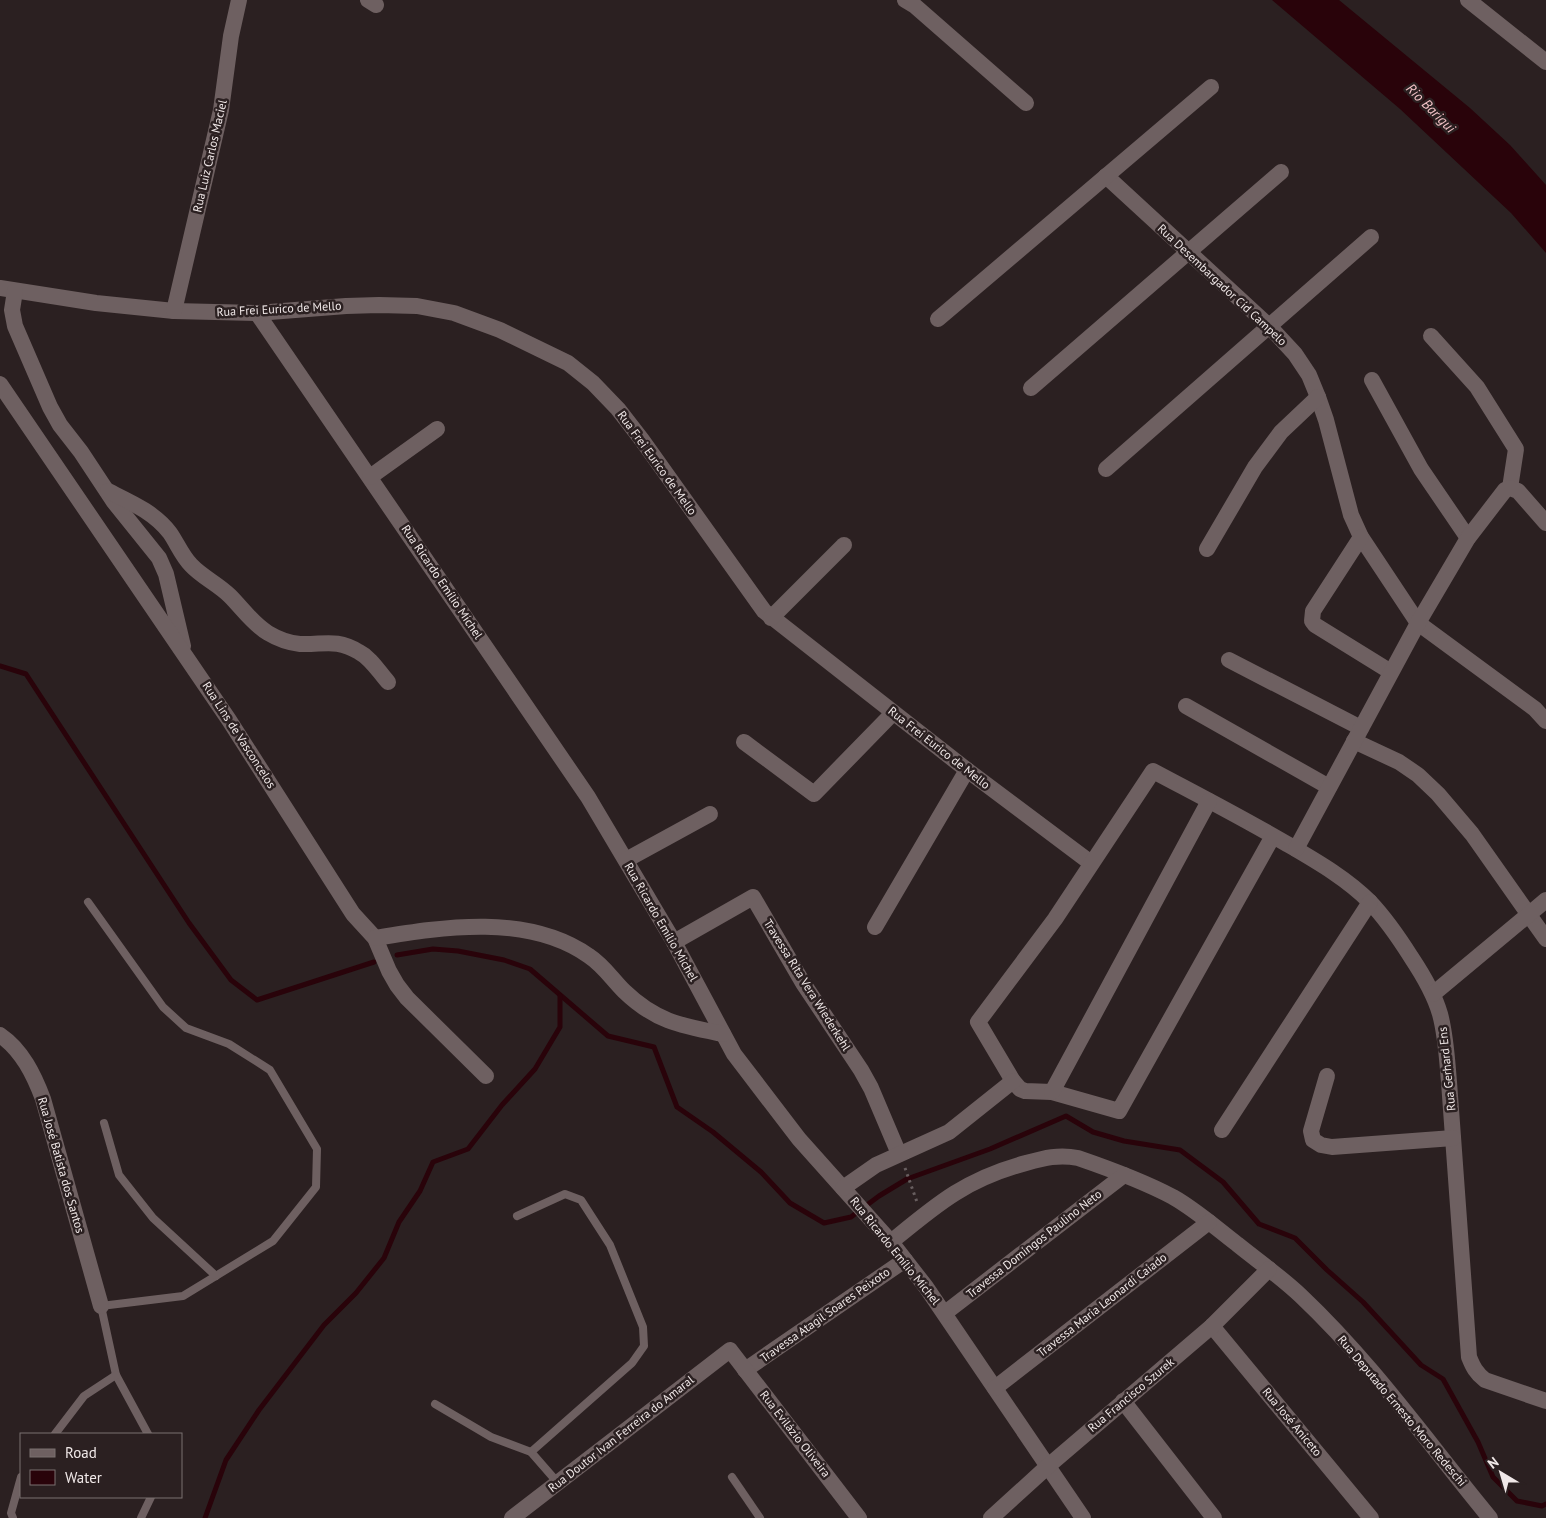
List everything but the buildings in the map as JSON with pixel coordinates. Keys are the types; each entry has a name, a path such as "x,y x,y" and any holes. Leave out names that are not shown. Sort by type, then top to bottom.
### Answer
{"street":[{"name":"Rua Luiz Carlos Maciel","path":"174,312 221,110 231,36 239,0"},
{"path":"906,0 1026,103"},
{"path":"1468,0 1546,62"},
{"path":"938,319 1211,87"},
{"path":"1031,388 1281,172"},
{"name":"Rua Desembargador Cid Campelo","path":"1106,176 1269,326 1295,354 1309,375 1318,397 1326,420 1351,515 1361,537 1418,622 1535,709 1546,721"},
{"path":"1106,469 1371,237"},
{"name":"Rua Frei Eurico de Mello","path":"8,290 174,312 257,313 379,304 417,306 454,313 500,330 568,363 593,383 630,424 756,600 771,618 1091,863"},
{"path":"8,290 14,326 60,425 122,514 164,566 185,655"},
{"name":"Rua Ricardo Emílio Michel","path":"257,313 560,755 626,860 744,1069 799,1139 844,1188 905,1260 945,1313 1046,1467 1083,1518"},
{"path":"1432,336 1477,387 1516,449 1510,488"},
{"path":"1372,380 1421,469 1468,538"},
{"name":"Rua Lins de Vasconcelos","path":"0,384 251,752 353,914 374,938 397,985 407,998 486,1076"},
{"path":"1207,549 1256,467 1281,432 1318,397"},
{"path":"370,477 437,430"},
{"path":"1296,849 1418,622 1468,538 1505,490 1510,488 1518,491 1546,523"},
{"path":"106,490 143,509 159,522 168,531 191,566 224,591 267,632 290,643 336,642 348,646 361,652 370,660 388,682"},
{"path":"1361,537 1313,611 1312,621 1315,625 1391,672"},
{"path":"771,618 844,545"},
{"path":"1229,660 1357,734 1418,775 1438,794 1472,834 1546,939"},
{"path":"1186,706 1329,787"},
{"path":"744,742 814,794 893,713"},
{"path":"875,928 968,770"},
{"name":"Rua Gerhard Ens","path":"1091,863 1153,771 1296,849 1332,872 1370,902 1384,918 1433,994 1445,1036 1469,1357 1478,1374 1484,1380 1546,1401"},
{"path":"1052,1092 1209,801"},
{"path":"626,860 710,814"},
{"path":"1091,863 1055,918 978,1022 1013,1081 1020,1088 1025,1091 1052,1092 1119,1111 1273,836"},
{"name":"Travessa Rita Vera Wiederkehl","path":"674,942 753,898 803,983 861,1070 871,1088 899,1154"},
{"path":"1433,994 1546,900"},
{"path":"1222,1130 1370,902"},
{"path":"374,938 462,926 510,929 535,933 573,946 590,956 603,967 624,991 664,1020 680,1026 723,1034"},
{"name":"Rua José Batista dos Santos","path":"0,1035 18,1051 43,1099 100,1306"},
{"path":"1327,1076 1311,1131 1313,1140 1321,1145 1332,1147 1453,1138"},
{"path":"844,1188 876,1165 949,1132 1013,1081"},
{"name":"Rua Deputado Ernesto Moro Redeschi","path":"922,1217 947,1197 987,1175 1058,1155 1078,1158 1124,1175 1174,1198 1209,1222 1301,1296 1342,1338 1405,1411 1490,1518"},
{"name":"Travessa Domingos Paulino Neto","path":"945,1313 1124,1175"},
{"path":"891,1242 922,1217"},
{"name":"Travessa Maria Leonardi Caiado","path":"995,1388 1209,1222"},
{"name":"Travessa Atagil Soares Peixoto","path":"745,1370 905,1260"},
{"name":"Rua Francisco Szurek","path":"991,1518 1046,1467 1212,1326 1269,1269"},
{"name":"Rua José Aniceto","path":"1212,1326 1371,1518"},
{"name":"Rua Evilázio Oliveira","path":"730,1350 859,1518"},
{"name":"Rua Doutor Ivan Ferreira do Amaral","path":"512,1518 730,1350"},
{"path":"1123,1401 1214,1518"}],"lane":[{"path":"88,902 164,1007 186,1028 229,1044 270,1070 317,1149 316,1187 273,1241 183,1296 100,1306 116,1375 147,1433"},
{"path":"104,1123 119,1175 153,1218 216,1276"},
{"path":"517,1216 565,1194 582,1200 610,1245 643,1328 644,1346 632,1363 531,1452"},
{"path":"55,1433 84,1396 116,1375"},
{"path":"435,1404 491,1437 531,1452 558,1482"},
{"path":"732,1477 760,1518"},
{"path":"13,1518 11,1512 20,1481"},
{"path":"140,1518 150,1498"}],"path":[{"path":"899,1154 922,1217"}],"water":[{"name":"Rio Barigui","path":"1272,0 1339,0 1470,108 1510,145 1546,185 1546,253 1511,213 1400,109"}],"waterway":[{"path":"0,666 26,674 189,923 231,980 257,1000 374,962"},
{"path":"397,955 433,949 458,951 504,960 530,969 608,1036 654,1047 677,1107 713,1132 761,1172 790,1203 824,1223 851,1217 879,1196 907,1179 990,1149 1066,1116 1093,1132 1124,1141 1180,1150 1223,1182 1259,1224 1295,1238 1363,1302 1421,1365 1443,1379 1478,1442 1493,1477 1517,1501 1542,1506 1546,1504"},
{"path":"205,1518 226,1460 259,1410 324,1325 356,1293 384,1258 399,1222 420,1191 433,1162 468,1149 502,1105 535,1069 560,1027 560,996"}]}
